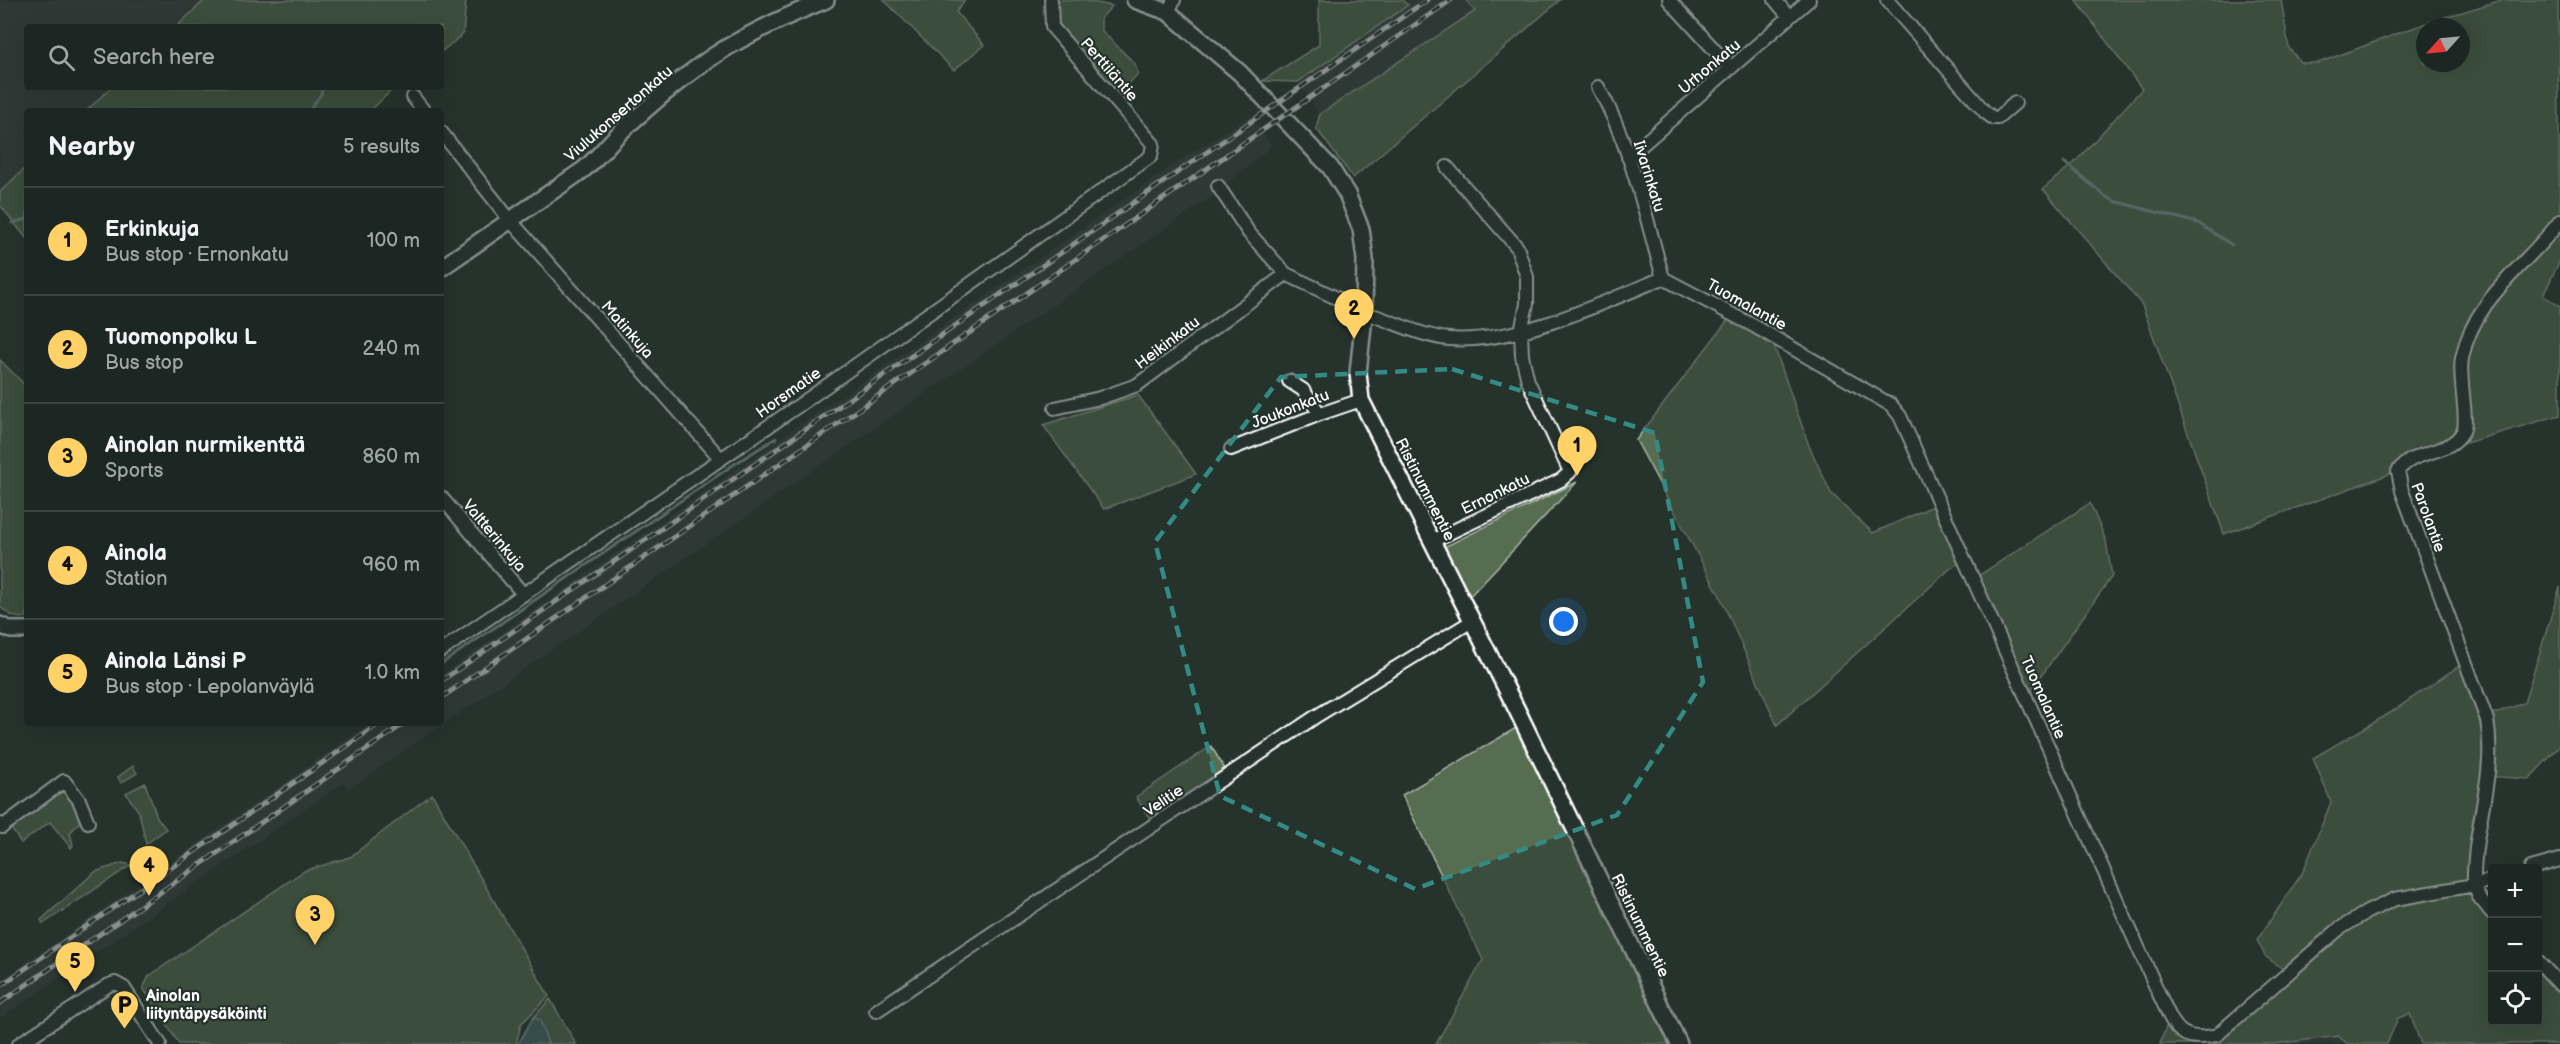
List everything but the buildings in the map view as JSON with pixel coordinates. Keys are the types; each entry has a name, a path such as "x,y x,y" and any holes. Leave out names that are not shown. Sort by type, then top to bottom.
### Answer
{"street":[{"name":"Viulukonsertonkatu","path":"444,266 590,164 622,130 671,88 724,49 780,18 826,0"},
{"name":"Perttiläntie","path":"1051,0 1052,27 1153,144 1151,156"},
{"name":"Ristinummentie","path":"1135,0 1171,6 1240,73 1330,167 1347,194 1361,229 1365,259 1364,305 1358,373 1361,400 1679,1044"},
{"path":"1669,0 1731,68"},
{"path":"1775,0 1789,17"},
{"name":"Urhonkatu","path":"1628,157 1809,0"},
{"path":"1887,0 1985,112 1993,118 1998,118 2015,103"},
{"name":"Iivarinkatu","path":"1598,87 1609,107 1628,157 1663,278"},
{"path":"413,97 422,108"},
{"name":"Matinkuja","path":"444,136 510,220 720,459"},
{"name":"Horsmatie","path":"444,649 720,459 1151,156"},
{"path":"1447,167 1517,247 1527,277 1527,304 1521,331"},
{"path":"1218,186 1249,233 1286,274 1345,302 1364,305"},
{"name":"Parolantie","path":"2474,885 2473,863 2490,769 2491,742 2487,720 2402,491 2398,471 2404,463 2413,458 2445,448 2463,431 2460,378 2462,359 2472,325 2493,293 2535,251 2560,221"},
{"name":"Heikinkatu","path":"1055,408 1100,398 1137,385 1286,274"},
{"path":"1375,316 1449,339 1521,331 1587,309 1663,278"},
{"name":"Tuomalantie","path":"1663,278 1754,326 1891,405 1900,416 2177,1031 2192,1040 2202,1040 2217,1035 2339,929 2367,912 2396,899 2488,881"},
{"name":"Ernonkatu","path":"1432,541 1560,480 1570,472 1528,381 1522,356 1521,331"},
{"path":"1289,381 1303,390 1320,414"},
{"name":"Joukonkatu","path":"1231,449 1361,400"},
{"name":"Valtterinkuja","path":"444,501 523,594"},
{"name":"Velitie","path":"876,1011 1315,717 1472,621"},
{"path":"0,625 11,630 24,630"},
{"path":"1,825 64,781 79,800 88,822"},
{"path":"2542,865 2560,860"},
{"path":"2474,885 2479,897 2488,907"},
{"path":"2542,965 2560,985"},
{"path":"19,1044 115,983 124,988 160,1044"}],"highlighted area":[{"path":"1452,369 1655,433 1703,682 1617,815 1415,889 1220,796 1155,542 1281,377"}],"shaded area":[{"path":"0,0 205,0 179,24 24,24 24,90 109,90 89,108 24,108 24,169 0,192"},
{"path":"1409,0 1490,0 1320,114 1298,82 1408,5"},
{"path":"1250,116 1271,146 1215,194 444,724 444,673 1175,164"},
{"path":"367,726 441,726 349,789 344,782 2,1017 0,1014 0,981"},
{"path":"2339,1036 2348,1044 2275,1044"}],"green space":[{"path":"205,0 466,0 463,34 444,50 444,24 179,24"},
{"path":"884,0 965,0 956,12 984,45 954,70"},
{"path":"1058,0 1082,0 1112,6 1101,18 1101,30 1135,64 1138,74 1117,95 1055,19"},
{"path":"1319,0 1402,0 1408,5 1298,82 1262,81 1319,45"},
{"path":"1466,0 1560,0 1353,178 1316,128 1320,114 1475,11"},
{"path":"2076,0 2281,0 2289,48 2301,63 2318,63 2416,27 2416,72 2470,72 2470,18 2442,18 2502,0 2558,0 2560,260 2543,296 2560,306 2560,415 2466,443 2456,438 2398,471 2224,534 2142,305 2043,189 2077,160 2142,89"},
{"path":"109,90 392,90 373,108 89,108"},
{"path":"24,169 24,235 0,205 0,192"},
{"path":"1737,308 1766,323 1809,446 1831,493 1873,533 1942,502 1966,558 1951,568 1777,725 1720,596 1636,440"},
{"path":"0,360 24,384 24,618 13,616 0,607"},
{"path":"1138,395 1196,474 1104,509 1043,425"},
{"path":"1577,482 1469,597 1444,547"},
{"path":"2090,503 2106,541 2112,576 2027,696 1975,578"},
{"path":"2560,587 2560,746 2529,779 2485,776 2466,880 2475,901 2488,916 2488,1026 2542,1026 2542,974 2560,994 2560,1044 2421,1044 2410,1014 2398,1018 2387,1044 2348,1044 2338,1036 2275,1044 2160,1044 2167,1024 2181,1027 2191,1035 2214,1032 2283,969 2265,956 2257,940 2303,872 2331,802 2313,758 2390,713 2462,664 2481,718 2524,703"},
{"path":"1516,728 1671,1044 1436,1044 1483,960 1402,795"},
{"path":"1211,746 1228,774 1153,824 1136,797"},
{"path":"133,766 137,773 121,783 118,777"},
{"path":"145,783 157,817 166,829 146,844 139,812 126,793"},
{"path":"63,786 82,819 70,833 73,845 71,848 50,822 21,843 10,827"},
{"path":"432,794 549,996 521,1024 516,1044 179,1044 143,988 149,976 304,871 350,857"},
{"path":"122,863 131,865 43,924 41,920 95,872"},
{"path":"550,999 576,1044 548,1044 540,1020 533,1018"}],"water":[{"path":"533,1018 540,1020 548,1044 518,1044"}],"waterway":[{"path":"311,108 322,90"},
{"path":"2064,162 2114,201 2198,223 2232,245"},
{"path":"12,223 24,220"},
{"path":"444,662 776,438"}],"railway":[{"path":"444,679 1427,0"},
{"path":"444,696 1451,0"},
{"path":"0,986 376,726"},
{"path":"0,1003 401,726"}],"place":[{"name":"Tuomonpolku L","path":"1354,339"},
{"name":"Erkinkuja","path":"1577,476"},
{"name":"Ainola","path":"149,896"},
{"name":"Ainolan nurmikenttä","path":"315,945"},
{"name":"Ainola Länsi P","path":"75,992"},
{"name":"Ainolan liityntäpysäköinti","path":"125,1030"}]}
